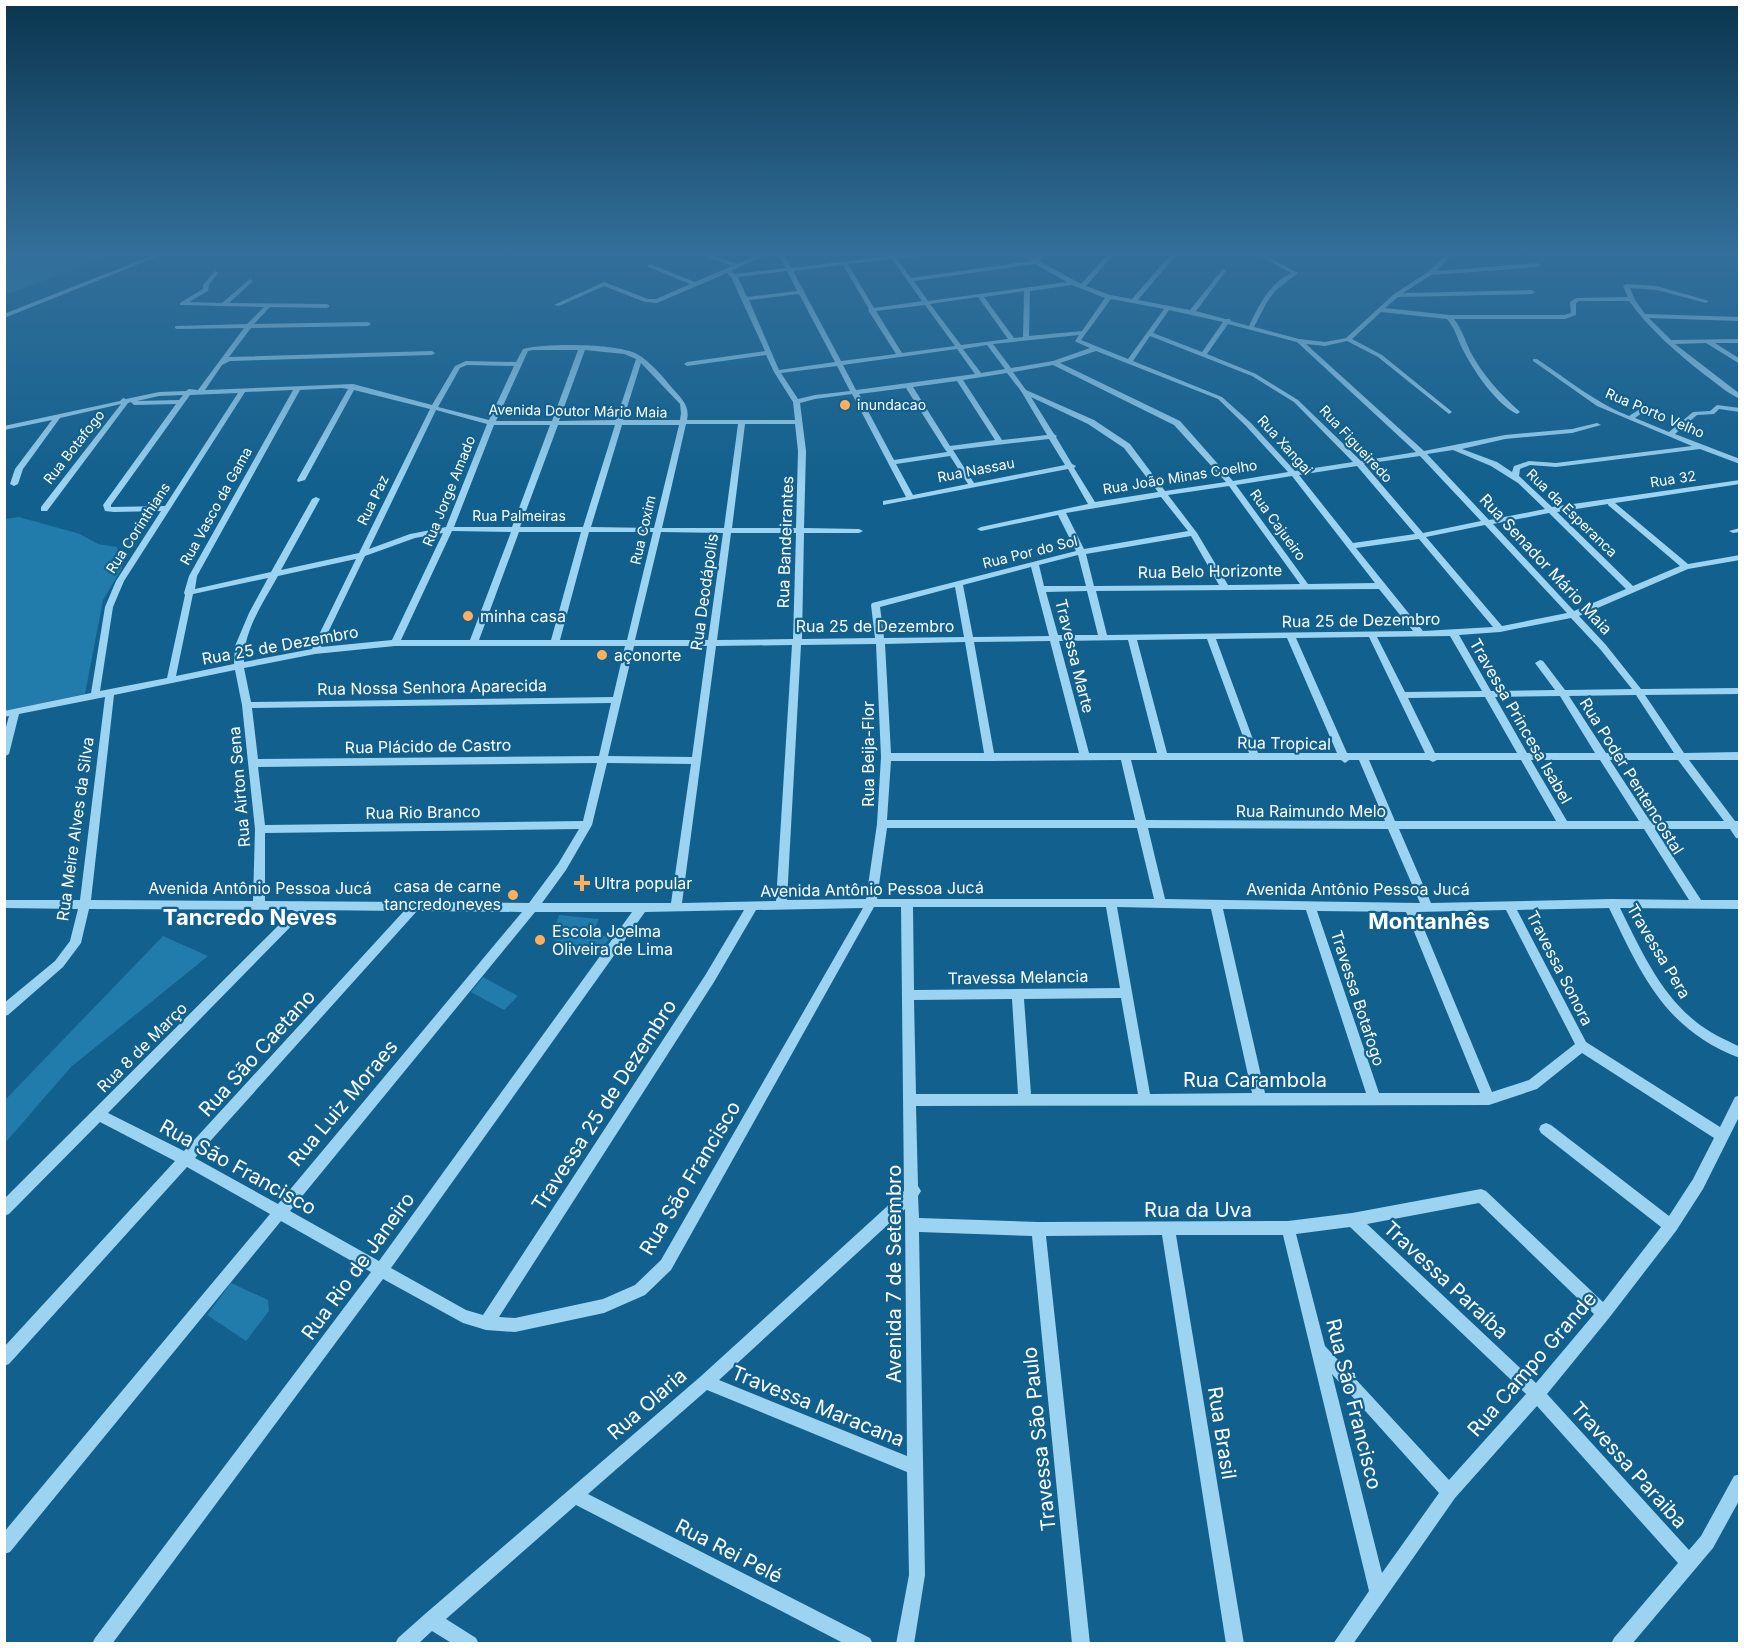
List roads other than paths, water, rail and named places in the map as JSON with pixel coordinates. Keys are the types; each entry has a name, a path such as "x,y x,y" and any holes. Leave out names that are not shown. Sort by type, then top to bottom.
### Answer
{"street":[{"path":"201,391 246,331"},
{"name":"Rua Bandeirantes","path":"759,331 777,372 796,402 802,480 798,531 797,642 781,904"},
{"path":"822,331 910,497"},
{"path":"884,331 900,356"},
{"path":"947,331 979,375"},
{"path":"1005,331 1012,340"},
{"path":"1026,331 1026,338"},
{"path":"1068,356 1084,331"},
{"path":"1130,361 1152,331"},
{"path":"1204,354 1220,331"},
{"path":"1267,331 1299,341 1325,344 1348,339 1357,331"},
{"path":"1459,331 1464,345 1490,386 1517,412"},
{"path":"1659,331 1740,397"},
{"name":"Rua Figueiredo","path":"1150,334 1204,354 1278,387 1309,413 1359,463 1500,629"},
{"name":"Rua Xangai","path":"777,372 1026,338 1080,337 1097,348 1221,398 1236,411 1293,474 1379,586 1421,634"},
{"path":"1348,339 1380,356 1449,412"},
{"name":"Rua Senador Mário Maia","path":"1299,341 1421,452 1617,662 1681,756 1736,825 1740,835"},
{"path":"1669,341 1740,341"},
{"path":"1708,342 1740,362"},
{"path":"989,343 1024,390 1072,466 1093,505"},
{"path":"796,402 1054,363 1068,356 1097,348"},
{"name":"Rua Jorge Amado","path":"395,643 449,529 491,423 527,349 582,349"},
{"path":"474,642 582,349 622,351 639,359 683,404 682,424"},
{"path":"224,360 432,353"},
{"path":"687,364 768,353"},
{"path":"555,642 586,529 639,359"},
{"name":"Rua Porto Velho","path":"1535,360 1599,405 1740,462"},
{"name":"Rua Cajueiro","path":"1054,363 1177,423 1230,483 1304,585"},
{"name":"Rua Paz","path":"315,651 433,409 460,364 518,364"},
{"path":"959,379 1000,442"},
{"path":"908,385 971,484"},
{"path":"302,480 353,387"},
{"name":"Avenida Doutor Mário Maia","path":"4,428 124,402 189,391 353,387 491,423 554,425 799,422"},
{"name":"Rua Vasco da Gama","path":"171,680 193,576 298,388"},
{"name":"Rua Corinthians","path":"95,696 109,606 113,595 130,563 243,390"},
{"path":"1024,390 1091,422 1117,437 1127,446 1193,533 1224,586"},
{"path":"168,508 108,509 107,506 189,391"},
{"path":"124,402 180,402"},
{"name":"Rua Botafogo","path":"44,509 124,402"},
{"path":"1670,435 1695,413 1712,413 1717,407 1740,410"},
{"path":"1630,419 1645,408"},
{"path":"14,484 19,469 58,416"},
{"name":"Rua Deodápolis","path":"675,908 742,423"},
{"name":"Rua Coxim","path":"631,643 682,424"},
{"path":"1454,448 1505,437 1562,432 1597,425"},
{"path":"892,462 1000,442 1053,436"},
{"path":"1516,472 1528,463 1560,465 1701,447"},
{"name":"Rua da Esperanca","path":"1421,452 1454,448 1516,472 1631,589"},
{"name":"Rua João Minas Coelho","path":"981,529 1093,505 1421,452"},
{"name":"Rua Nassau","path":"886,503 971,484 1072,466"},
{"name":"Rua 32","path":"1350,546 1420,536 1551,510 1611,503 1740,482"},
{"name":"Rua Airton Sena","path":"259,905 260,829 247,705 239,668 239,646 244,632 316,499"},
{"path":"1611,503 1686,567"},
{"path":"1061,512 1081,552 1104,639"},
{"name":"Rua Palmeiras","path":"188,593 361,555 413,536 449,529 858,531"},
{"name":"Rua Por do Sol","path":"875,605 1081,552 1193,533"},
{"name":"Rua 25 de Dezembro","path":"10,713 315,651 395,643 712,644 1291,637 1453,633 1500,629 1573,615 1686,567 1740,556"},
{"name":"Travessa Marte","path":"1034,563 1056,639 1085,756"},
{"path":"959,585 971,641 990,757"},
{"name":"Rua Belo Horizonte","path":"1042,589 1379,586"},
{"name":"Rua Beija-Flor","path":"871,903 882,824 886,757 880,641 875,605"},
{"name":"Travessa Princesa Isabel","path":"1453,633 1564,825"},
{"path":"1372,635 1433,758"},
{"path":"1291,637 1346,759"},
{"path":"1211,638 1255,757"},
{"path":"1132,639 1163,756"},
{"name":"Rua Luiz Moraes","path":"4,1545 562,867 587,825 631,643"},
{"name":"Rua Poder Pentencostal","path":"1540,663 1563,694 1644,825 1698,905"},
{"path":"1402,695 1740,691"},
{"name":"Rua Meire Alves da Silva","path":"4,1011 68,954 75,943 85,903 110,693"},
{"name":"Rua Nossa Senhora Aparecida","path":"247,705 617,700"},
{"path":"4,754 10,713"},
{"name":"Rua Tropical","path":"886,757 1163,756 1346,759 1740,756"},
{"path":"1125,757 1161,903"},
{"path":"1363,758 1427,907"},
{"name":"Rua Plácido de Castro","path":"253,763 604,759 696,761"},
{"name":"Rua Raimundo Melo","path":"882,824 1736,825"},
{"name":"Rua Rio Branco","path":"260,829 587,825"},
{"name":"Avenida Antônio Pessoa Jucá","path":"4,904 259,905 303,908 416,905 675,908 871,903 1161,903 1410,908 1612,903 1740,905"},
{"name":"Rua São Francisco","path":"98,1114 187,1160 277,1213 463,1316 486,1323 515,1325 604,1306 640,1290 666,1265 871,903"},
{"name":"Avenida 7 de Setembro","path":"905,1644 917,1575 912,1225 914,1191 907,903"},
{"name":"Travessa Pera","path":"1612,903 1654,980 1673,1009 1692,1026 1740,1053"},
{"path":"1111,904 1145,1099"},
{"path":"1216,904 1260,1099"},
{"name":"Rua São Caetano","path":"4,1359 416,905"},
{"name":"Travessa Botafogo","path":"1310,906 1375,1100"},
{"name":"Travessa Sonora","path":"1509,906 1582,1046"},
{"name":"Travessa 25 de Dezembro","path":"486,1323 710,978 752,907"},
{"name":"Rua 8 de Março","path":"4,1209 303,908"},
{"name":"Rua Rio de Janeiro","path":"101,1644 380,1270 642,908"},
{"path":"1410,908 1489,1099"},
{"path":"1018,993 1025,1098"},
{"name":"Travessa Melancia","path":"910,995 1126,993"},
{"path":"1582,1046 1722,1136"},
{"name":"Rua Carambola","path":"912,1100 1025,1098 1489,1099 1533,1085 1582,1046"},
{"name":"Rua Campo Grande","path":"1342,1644 1449,1492 1537,1395 1671,1226 1698,1184 1740,1101"},
{"path":"1546,1129 1671,1226"},
{"name":"Rua Olaria","path":"404,1644 705,1382 914,1191"},
{"name":"Rua da Uva","path":"912,1225 1038,1229 1288,1228 1352,1220 1481,1196 1604,1313"},
{"name":"Travessa Paraíba","path":"1352,1220 1537,1395"},
{"name":"Rua São Francisco","path":"1288,1228 1320,1349 1378,1591"},
{"name":"Travessa São Paulo","path":"1038,1229 1081,1644"},
{"name":"Rua Brasil","path":"1168,1230 1235,1644"},
{"path":"1320,1349 1449,1492"},
{"name":"Travessa Maracana","path":"705,1382 916,1468"},
{"name":"Travessa Paraiba","path":"1537,1395 1689,1563"},
{"path":"1620,1644 1707,1542 1740,1482"},
{"name":"Rua Rei Pelé","path":"574,1496 864,1644"},
{"path":"431,1620 470,1644"}],"place":[{"name":"inundacao","path":"845,405"},
{"name":"minha casa","path":"468,616"},
{"name":"açonorte","path":"602,655"},
{"name":"Ultra popular","path":"582,883"},
{"name":"casa de carne tancredo neves","path":"513,895"},
{"name":"Escola Joelma Oliveira de Lima","path":"540,940"}],"district":[{"name":"Tancredo Neves","path":"250,917"},
{"name":"Montanhês","path":"1429,921"}]}
